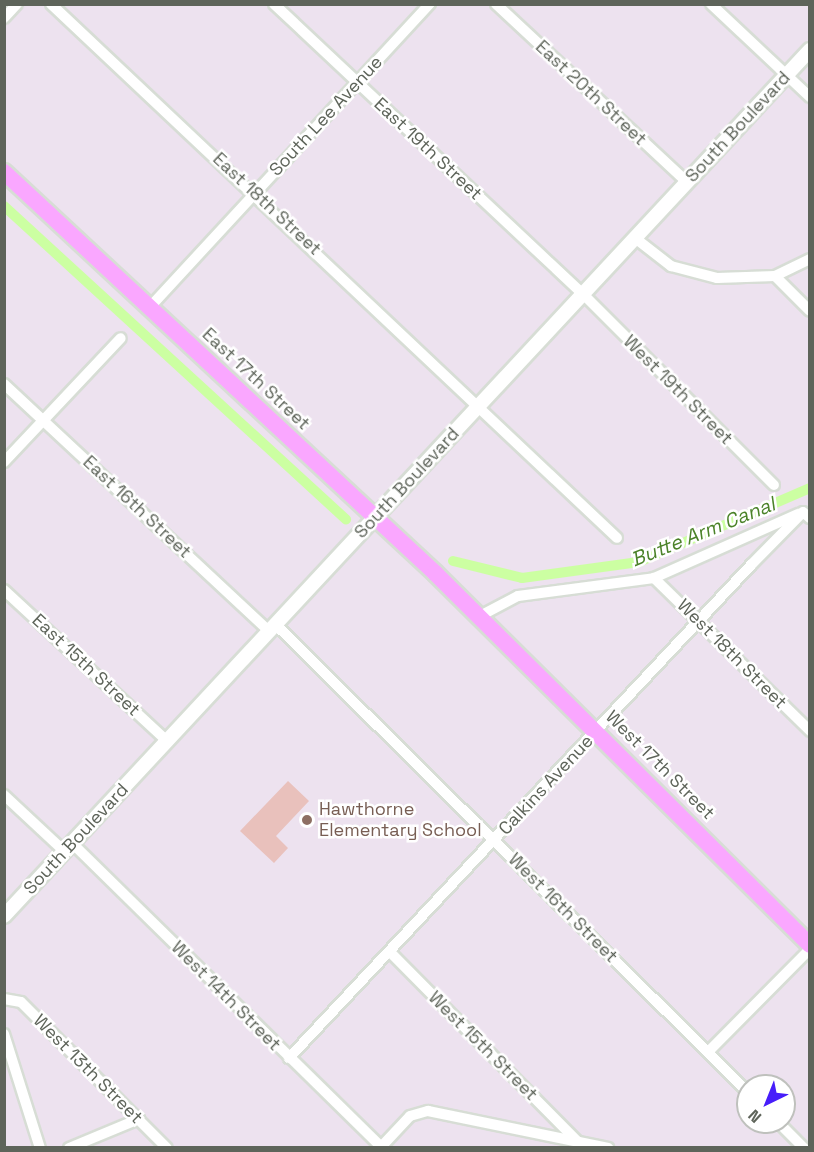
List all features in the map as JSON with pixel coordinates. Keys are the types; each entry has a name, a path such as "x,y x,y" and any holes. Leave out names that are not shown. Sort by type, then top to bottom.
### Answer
{"main road":[{"name":"East 17th Street","path":"4,172 480,616"},
{"name":"West 17th Street","path":"480,616 597,729 810,945"}],"street":[{"path":"4,18 17,4"},
{"name":"East 18th Street","path":"51,4 255,192 480,405"},
{"name":"East 19th Street","path":"274,4 583,294"},
{"name":"South Lee Avenue","path":"150,307 430,4"},
{"name":"East 20th Street","path":"496,4 687,182"},
{"path":"711,4 810,97"},
{"name":"South Boulevard","path":"4,916 810,50"},
{"path":"635,238 664,262 690,273 775,276 810,259"},
{"path":"775,276 810,311"},
{"name":"West 19th Street","path":"583,294 774,485"},
{"path":"4,462 121,339"},
{"name":"East 16th Street","path":"4,384 272,628"},
{"path":"480,405 617,538"},
{"path":"480,616 518,596 654,578 807,513"},
{"name":"Calkins Avenue","path":"289,1058 495,841 698,621 807,513"},
{"name":"West 18th Street","path":"654,578 810,731"},
{"name":"East 15th Street","path":"4,590 167,741"},
{"name":"West 16th Street","path":"272,628 495,841 736,1080"},
{"name":"West 14th Street","path":"4,795 68,847 381,1147"},
{"path":"708,1052 810,949"},
{"name":"West 15th Street","path":"390,952 577,1140"},
{"name":"West 13th Street","path":"4,999 21,1002 167,1148"},
{"path":"4,1034 40,1148"},
{"path":"381,1147 410,1116 429,1111 608,1148"},
{"path":"69,1148 140,1119"},
{"path":"790,1134 804,1148"}],"shaded area":[{"path":"288,781 309,801 276,836 288,848 274,863 240,831"}],"waterway":[{"path":"4,206 346,519"},
{"name":"Butte Arm Canal","path":"453,561 522,578 639,562 810,488"}],"place":[{"name":"Hawthorne Elementary School","path":"307,820"}]}
